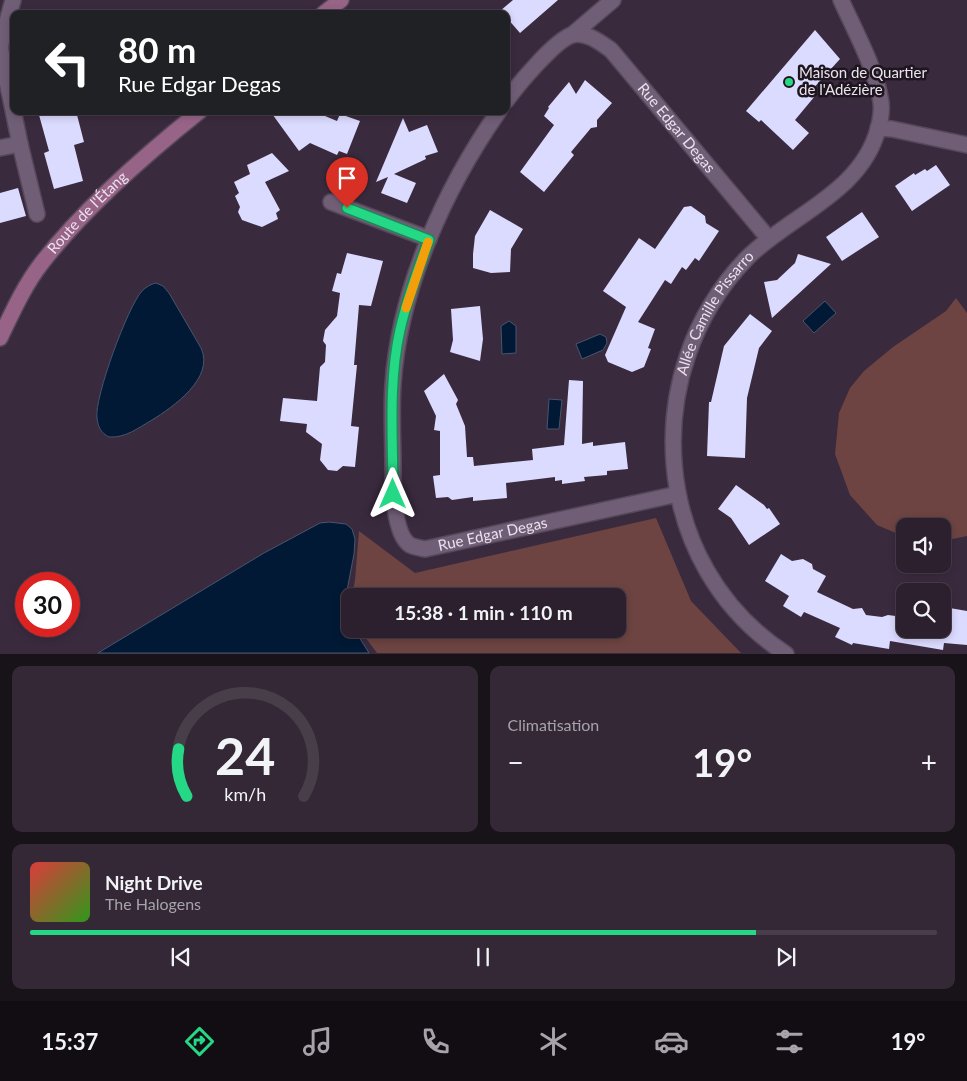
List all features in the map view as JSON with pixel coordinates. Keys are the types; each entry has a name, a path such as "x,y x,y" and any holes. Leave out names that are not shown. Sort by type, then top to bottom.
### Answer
{"street":[{"path":"328,10 341,0"},
{"path":"510,96 558,43 573,34 613,0"},
{"name":"Allée Camille Pissarro","path":"786,654 753,627 735,608 714,580 691,537 678,494 673,452 674,413 680,378 690,347 703,317 726,283 748,258 769,239 840,188 858,171 870,152 878,128 881,104 874,76 842,0"},
{"path":"10,11 0,47 10,96"},
{"name":"Rue Edgar Degas","path":"573,34 592,37 611,50 769,239"},
{"path":"14,115 37,214"},
{"name":"Route de l'Étang","path":"0,338 40,265 64,237 114,185 195,115"},
{"name":"Rue Edgar Degas","path":"496,115 479,140 450,190 415,279 400,331 393,385 393,494 401,532 409,544 425,549 678,494"},
{"path":"878,128 892,129 967,145"},
{"path":"0,148 20,144"},
{"path":"331,202 429,240"}],"shaded area":[{"path":"956,298 967,313 967,536 951,539 951,518 896,518 896,533 877,525 850,495 835,454 839,413 850,388 864,371 893,347 946,311"},
{"path":"656,518 691,601 741,653 377,653 366,638 626,638 626,588 354,588 359,531 415,573"}],"water":[{"path":"156,283 163,286 169,293 201,348 204,359 202,370 190,390 152,420 132,432 121,436 109,437 100,429 97,418 97,407 106,373 136,300 142,291"},
{"path":"825,301 836,313 814,333 803,321"},
{"path":"509,321 516,326 516,353 502,354 501,326"},
{"path":"600,334 606,337 607,343 603,350 582,359 576,344"},
{"path":"549,399 562,400 559,429 547,429"},
{"path":"320,523 346,524 352,529 355,539 354,554 347,588 341,588 341,638 360,638 369,653 98,653 264,553"}],"building":[{"path":"513,0 558,0 520,33 510,22 510,10 501,10"},
{"name":"Maison de Quartier de l'Adézière","path":"815,30 840,59 810,92 815,96 795,120 809,133 793,150 761,120 759,122 746,111"},
{"path":"585,80 612,103 597,120 597,127 591,128 571,152 574,155 544,192 520,172 554,125 544,116 548,107 569,82 576,94"},
{"path":"39,115 77,115 84,142 74,145 83,181 54,189 44,153 49,151"},
{"path":"273,115 323,115 337,121 340,115 343,115 360,121 347,154 339,151 337,155 310,143 299,151"},
{"path":"403,118 409,132 427,125 438,152 425,156 426,159 394,174 416,183 407,203 381,193 388,177 376,182"},
{"path":"272,153 289,171 265,182 280,210 276,213 278,219 262,227 242,220 238,212 240,207 235,196 239,193 234,182 250,174 247,165"},
{"path":"936,165 950,185 912,211 895,186 914,173 915,175 925,169 927,171"},
{"path":"18,188 26,216 0,223 0,193"},
{"path":"691,206 705,216 706,223 719,231 699,261 695,258 686,270 682,267 671,284 665,280 638,322 655,329 648,348 651,349 644,367 632,372 608,362 605,355 626,307 603,291 639,238 655,249 684,207"},
{"path":"490,210 523,229 511,249 510,272 491,273 473,268 475,236"},
{"path":"862,212 879,237 842,261 826,237"},
{"path":"347,253 383,261 371,306 359,305 354,365 357,365 351,426 359,427 355,467 343,466 337,471 328,470 320,460 322,444 306,432 307,424 280,421 283,398 317,401 320,367 325,362 326,345 323,341 325,330 337,316 340,293 332,291 337,273 341,274"},
{"path":"798,254 831,264 772,318 764,282 777,280 795,263"},
{"path":"480,306 483,339 480,361 450,352 453,340 451,309"},
{"path":"750,314 772,331 759,348 747,398 745,458 707,456 709,402 711,402 724,346"},
{"path":"444,374 458,400 456,404 465,426 467,457 473,457 474,466 533,460 532,449 564,445 569,380 583,381 582,444 593,442 593,446 625,442 628,469 607,471 607,475 584,477 585,481 562,484 562,480 555,481 555,477 506,483 507,498 473,501 473,497 452,500 448,497 436,498 433,476 440,475 440,431 434,430 436,416 424,391"},
{"path":"736,485 767,509 769,508 780,524 749,545 731,518 718,509"},
{"path":"781,554 792,561 803,559 812,564 813,569 826,576 817,592 853,609 862,608 866,615 896,616 896,638 951,638 951,608 967,611 967,645 944,643 943,650 890,641 889,649 853,643 852,645 835,637 840,628 804,612 801,617 783,606 789,596 765,581"}],"slow traffic":[{"path":"406,308 428,242"}],"place":[{"name":"Maison de Quartier de l'Adézière","path":"789,82"}],"route":[{"path":"347,208 429,240 400,331 393,385 393,494"}]}
